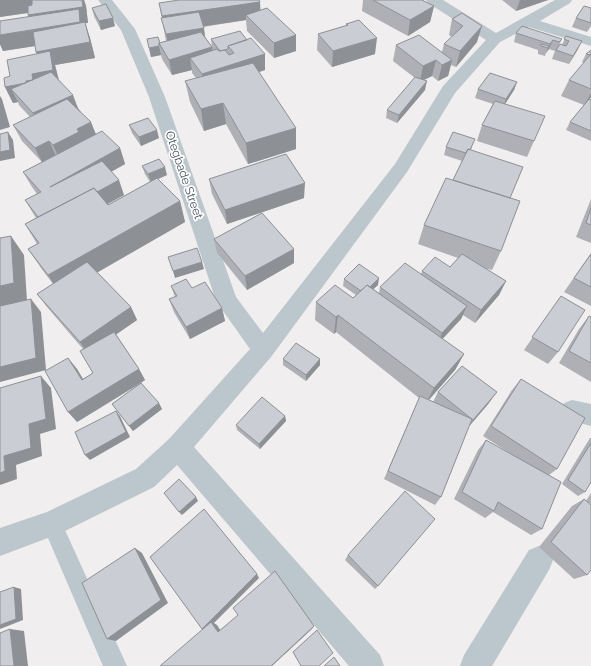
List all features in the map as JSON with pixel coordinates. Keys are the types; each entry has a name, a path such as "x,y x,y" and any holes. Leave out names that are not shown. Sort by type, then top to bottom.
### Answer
{"street":[{"name":"Otegbade Street","path":"105,0 128,29 157,96 227,301 263,350"},
{"path":"433,0 495,39"},
{"path":"0,542 52,524 145,478 178,447 263,350 401,168 450,90 495,39 528,22 565,0"},
{"path":"528,22 591,42"},
{"path":"178,447 369,666"},
{"path":"474,666 539,560"}],"lane":[{"path":"52,524 115,666"}],"building":[{"path":"32,0 82,0 83,7 28,15 28,6 32,5"},
{"path":"179,0 259,0 260,2 162,16 159,3"},
{"path":"373,0 422,0 434,6 410,20"},
{"path":"106,4 113,18 99,21 92,8"},
{"path":"584,6 591,8 591,23 576,18"},
{"path":"267,8 296,35 274,43 246,15"},
{"path":"79,9 80,22 0,35 0,21"},
{"path":"199,12 204,28 166,34 161,18"},
{"path":"462,13 482,26 460,51 444,44 463,26 452,19"},
{"path":"359,20 377,38 333,51 318,34 348,25 346,24"},
{"path":"85,22 90,42 36,52 33,32"},
{"path":"522,26 562,39 559,42 553,40 550,44 516,33"},
{"path":"240,31 247,40 228,46 228,49 225,50 220,51 211,39"},
{"path":"201,32 212,47 169,60 159,43"},
{"path":"419,35 452,60 442,65 436,60 423,66 396,45"},
{"path":"566,36 582,41 573,56 556,50 560,44 566,46 569,41 564,39"},
{"path":"158,37 160,43 159,46 149,48 147,39"},
{"path":"251,38 265,54 202,74 190,58 217,49 219,51 225,50 229,55 234,53 228,46"},
{"path":"541,44 549,46 548,48 541,46"},
{"path":"591,50 590,55 586,54"},
{"path":"50,51 53,70 32,74 33,80 26,81 26,83 5,87 4,78 10,76 7,60"},
{"path":"591,54 591,89 569,80"},
{"path":"253,63 296,128 246,143 223,103 201,109 185,81"},
{"path":"51,72 73,95 33,113 11,89"},
{"path":"490,73 517,82 506,99 478,89"},
{"path":"415,77 427,81 399,115 387,110"},
{"path":"67,99 91,122 77,129 79,132 53,145 49,141 35,148 13,125"},
{"path":"589,99 591,100 591,131 570,122"},
{"path":"495,101 545,116 534,141 482,125"},
{"path":"148,118 157,130 139,137 129,125"},
{"path":"102,131 120,148 50,187 102,161 119,180 97,192 94,188 38,217 25,200 41,192 23,172"},
{"path":"8,132 10,150 0,152 0,134"},
{"path":"453,132 475,139 470,150 468,149 466,153 446,147"},
{"path":"468,149 523,167 510,198 453,180"},
{"path":"286,154 305,183 225,210 209,179"},
{"path":"159,159 165,167 148,174 142,166"},
{"path":"157,178 180,201 48,275 28,249 39,243 25,224 94,188 108,205"},
{"path":"446,178 520,201 501,251 424,225"},
{"path":"591,208 591,225 586,223"},
{"path":"262,213 294,249 245,276 214,239"},
{"path":"11,236 14,283 0,286 0,238"},
{"path":"197,248 202,262 173,271 168,257"},
{"path":"462,254 506,281 481,310 422,271 435,257 450,267"},
{"path":"591,254 591,287 574,278"},
{"path":"87,262 131,307 80,342 37,294"},
{"path":"405,263 467,306 442,333 380,287"},
{"path":"359,264 379,278 370,287 367,285 361,291 344,279"},
{"path":"186,279 192,288 205,282 222,308 186,327 169,299 177,296 171,286"},
{"path":"335,285 353,298 367,285 464,354 434,388 338,315 336,317 316,302"},
{"path":"561,296 585,310 558,352 532,337"},
{"path":"31,299 36,358 0,367 0,306"},
{"path":"589,316 591,317 591,363 569,351"},
{"path":"114,332 139,369 68,412 45,371 68,358 82,380 93,373 80,351"},
{"path":"296,343 320,359 306,375 283,359"},
{"path":"462,366 497,392 473,420 438,392"},
{"path":"41,376 46,419 29,424 31,448 4,456 5,471 0,473 0,388"},
{"path":"521,379 585,418 557,469 491,426"},
{"path":"141,383 159,403 129,426 112,404"},
{"path":"420,396 472,419 441,497 388,471"},
{"path":"262,397 285,416 259,444 236,425"},
{"path":"116,411 126,432 85,455 75,432"},
{"path":"486,440 561,482 542,529 498,502 494,511 462,492"},
{"path":"591,443 591,482 585,492 568,480"},
{"path":"179,479 196,497 179,512 164,493"},
{"path":"405,491 435,519 378,586 348,555"},
{"path":"584,499 591,505 591,570 587,575 551,542"},
{"path":"204,509 257,574 202,629 150,557"},
{"path":"135,548 161,600 107,639 82,583"},
{"path":"275,571 314,626 271,666 160,666 211,622 218,632 238,615 233,608"},
{"path":"14,587 16,619 0,625 0,592"},
{"path":"10,629 14,666 0,666 0,633"},
{"path":"317,630 333,653 319,666 301,666 293,652"},
{"path":"334,657 340,666 324,666"}]}
